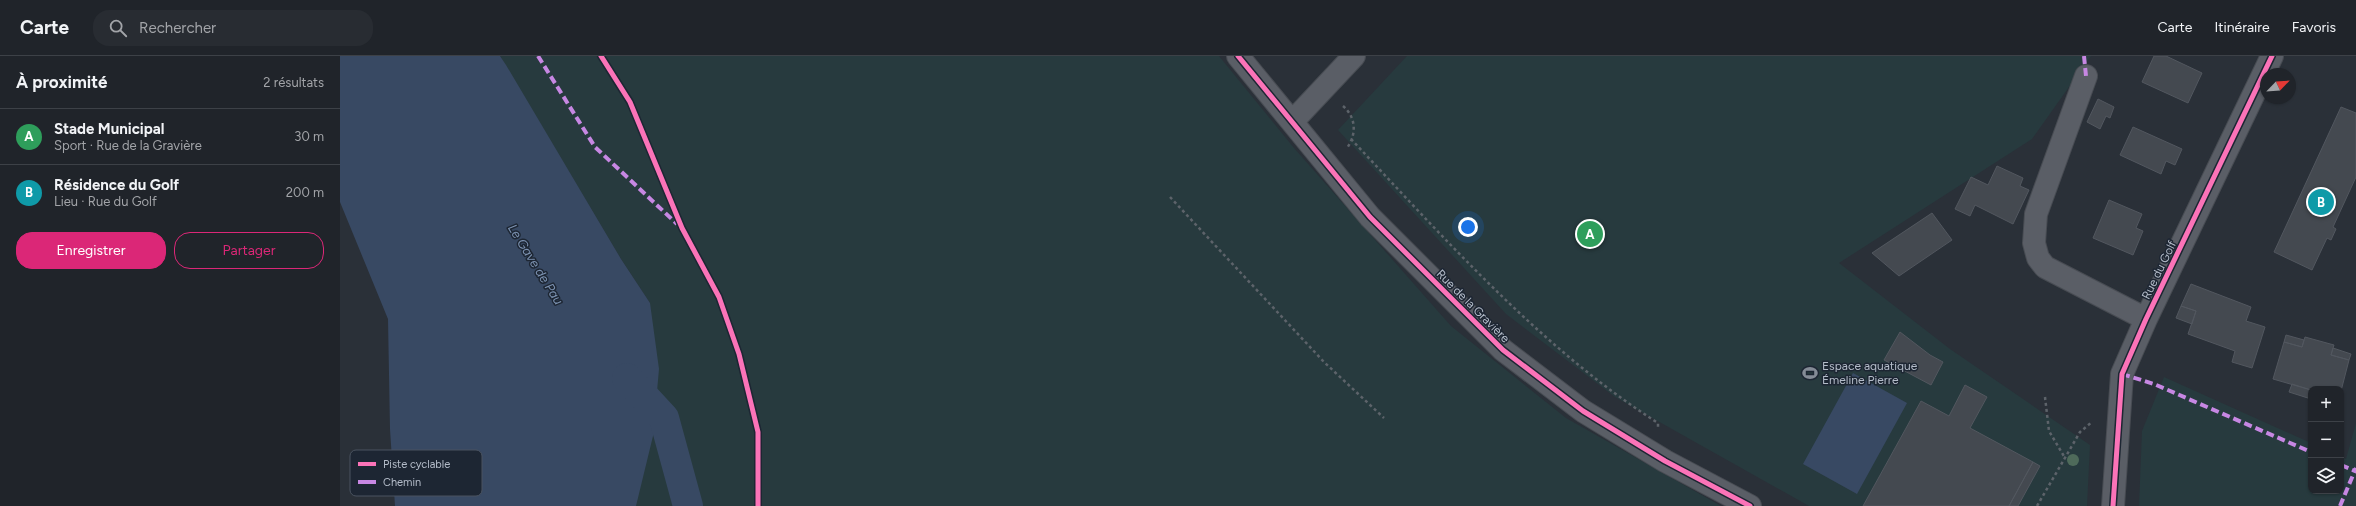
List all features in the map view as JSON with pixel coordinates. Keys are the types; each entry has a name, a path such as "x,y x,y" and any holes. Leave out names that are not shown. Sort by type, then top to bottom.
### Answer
{"street":[{"name":"Rue de la Gravière","path":"1238,56 1370,217 1503,350 1583,411 1665,461 1750,506"},
{"path":"1292,122 1354,56"},
{"name":"Rue du Golf","path":"2113,506 2122,374 2146,319 2272,56"},
{"path":"2086,76 2036,214 2034,244 2038,258 2045,267 2146,319"}],"path":[{"path":"1324,87 1350,111 1354,124 1348,146 1329,168"},
{"path":"1351,139 1493,289 1617,397 1658,423 1665,461"},
{"path":"1170,197 1324,362 1384,418"},
{"path":"2044,397 2049,431 2065,458"},
{"path":"2037,506 2080,432 2092,422"}],"green space":[{"path":"500,56 1219,56 1294,148 1451,326 1566,418 1721,506 636,506 650,303 621,259"},
{"path":"1407,56 2091,56 2032,139 1839,263 1950,349 2090,445 2087,506 1809,506 1615,397 1506,314 1338,130"},
{"path":"2164,377 2308,442 2308,494 2344,494 2344,458 2346,459 2356,423 2356,506 2139,506 2142,431"}],"water":[{"name":"Le Gave de Pau","path":"340,56 500,56 621,259 650,303 659,369 653,436 636,506 395,506 394,496 482,496 482,450 391,450 388,319 340,202"},
{"path":"1853,373 1907,403 1857,494 1803,464"}],"building":[{"path":"2154,56 2166,56 2202,73 2188,103 2142,82"},
{"path":"2098,99 2114,107 2110,118 2106,116 2100,129 2087,122"},
{"path":"2341,107 2356,113 2356,177 2333,227 2336,229 2331,240 2327,238 2312,270 2274,252"},
{"path":"2133,127 2182,149 2175,165 2166,161 2161,174 2120,155"},
{"path":"1997,166 2023,178 2020,186 2029,190 2013,224 1975,205 1970,216 1955,209 1971,177 1988,185"},
{"path":"2109,200 2142,214 2136,228 2143,231 2133,255 2093,238"},
{"path":"1932,213 1952,240 1899,276 1872,253"},
{"path":"2191,284 2251,307 2246,321 2265,327 2252,368 2232,362 2235,351 2188,334 2196,311 2181,306"},
{"path":"2181,306 2196,311 2192,324 2176,318"},
{"path":"1900,332 1930,355 1943,362 1931,385 1884,360"},
{"path":"2286,335 2304,340 2302,347 2284,342"},
{"path":"2305,337 2334,345 2331,355 2349,360 2342,386 2308,386 2308,389 2273,379 2284,342 2302,347"},
{"path":"2333,348 2351,354 2349,360 2331,355"},
{"path":"2292,384 2308,389 2308,398 2289,392"},
{"path":"1965,385 1987,397 1970,428 2033,462 2009,506 1863,506 1921,401 1949,416"},
{"path":"2033,462 2040,466 2018,506 2009,506"}],"waterway":[{"path":"627,378 664,418 688,506"}],"marked path":[{"path":"538,56 595,147 677,224"},
{"path":"2084,56 2086,76"},
{"path":"2122,374 2154,384 2308,451"},
{"path":"2344,466 2355,471"},
{"path":"2340,506 2356,468"}],"cycle path":[{"path":"601,56 630,102 682,228 719,297 739,354 758,432 758,506"},
{"path":"1238,56 1370,217 1503,350 1583,411 1665,461 1750,506"},
{"path":"2113,506 2122,374 2146,319 2272,56"}],"place":[{"name":"Résidence du Golf","path":"2321,202"},
{"name":"Stade Municipal","path":"1590,234"},
{"name":"Espace aquatique Émeline Pierre","path":"1810,373"}]}
